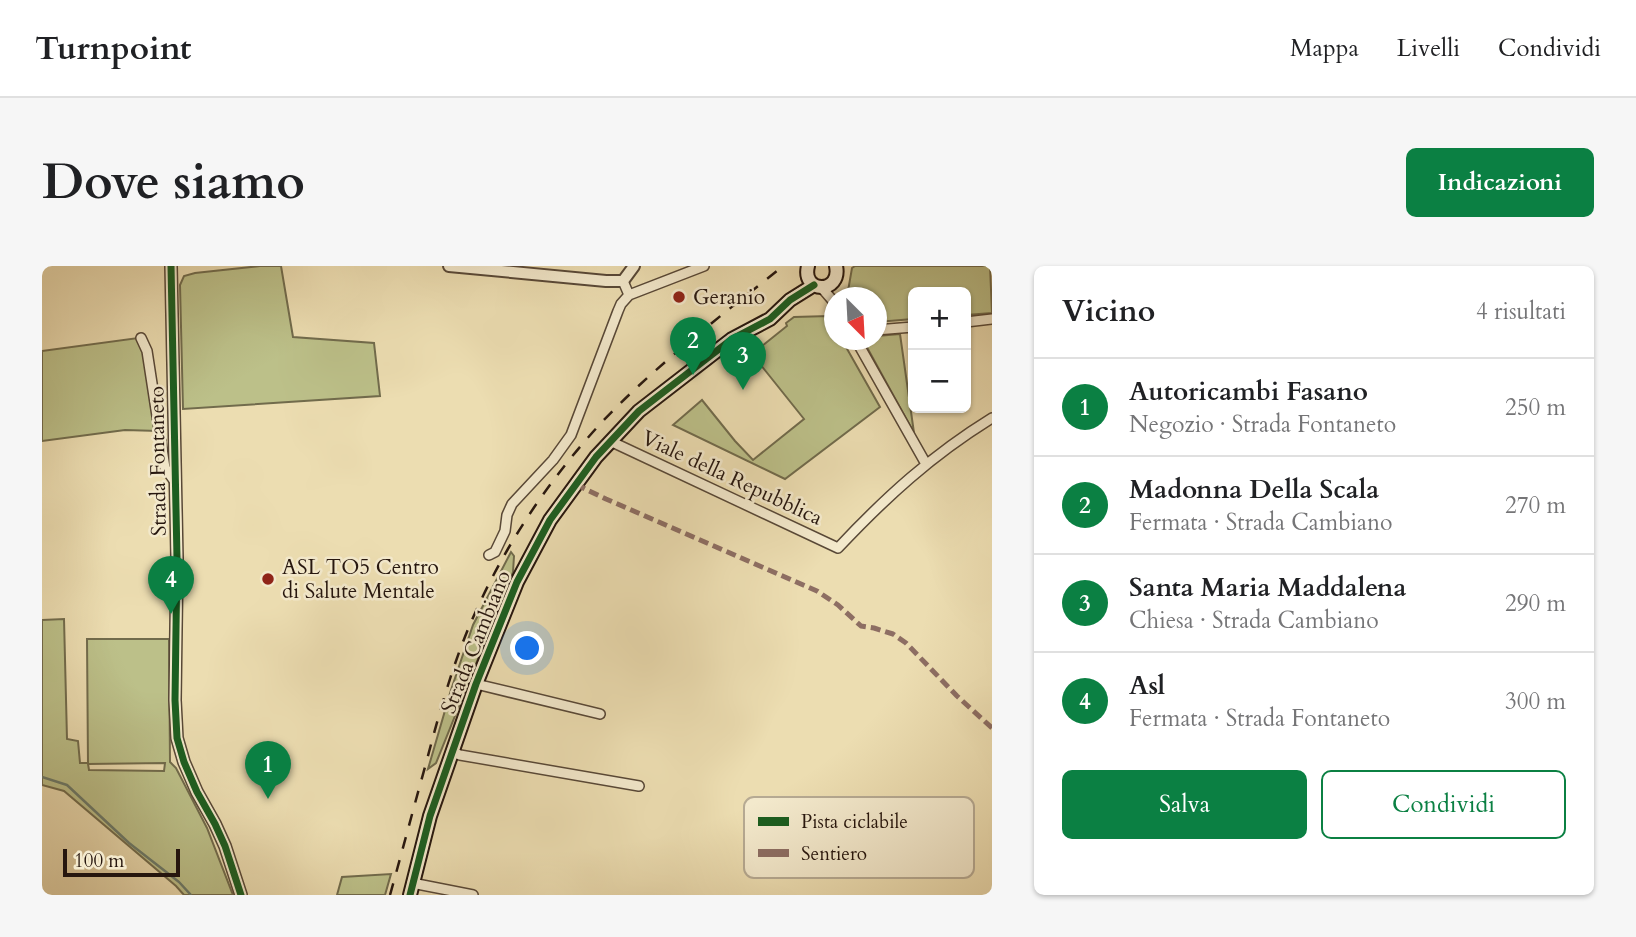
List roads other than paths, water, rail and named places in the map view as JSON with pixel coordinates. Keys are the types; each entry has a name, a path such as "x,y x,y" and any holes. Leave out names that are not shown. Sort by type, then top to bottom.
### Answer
{"main road":[{"path":"816,280 836,277 837,267"},
{"name":"Strada Cambiano","path":"411,889 430,817 477,684 517,582 539,539 562,503 610,441 639,411 732,339 770,319 816,280"}],"street":[{"path":"171,266 177,266"},
{"name":"Strada Fontaneto","path":"171,266 176,483 177,738 197,792 225,846 241,895"},
{"path":"449,266 623,281"},
{"path":"623,281 634,266"},
{"path":"489,555 495,552 505,531 512,504 547,468 571,435 621,304 629,295 704,266"},
{"path":"623,281 629,295"},
{"path":"971,321 992,319"},
{"path":"887,329 908,327"},
{"path":"141,338 147,351 165,467 176,483"},
{"path":"862,350 926,464 992,418"},
{"name":"Viale della Repubblica","path":"610,441 838,548 883,500 926,464"},
{"path":"477,684 600,713"},
{"path":"452,752 639,786"},
{"path":"411,889 450,889 473,895"}],"waterway":[{"path":"42,777 67,785 129,843 179,882 191,895"}],"railway":[{"path":"390,895 453,668 488,585 516,535 565,465 602,422 690,341 783,266"}],"place":[{"name":"Geranio","path":"679,297"},
{"name":"Madonna Della Scala","path":"693,375"},
{"name":"Santa Maria Maddalena","path":"743,390"},
{"name":"ASL TO5 Centro di Salute Mentale","path":"268,579"},
{"name":"Asl","path":"171,614"},
{"name":"Autoricambi Fasano","path":"268,799"}]}
